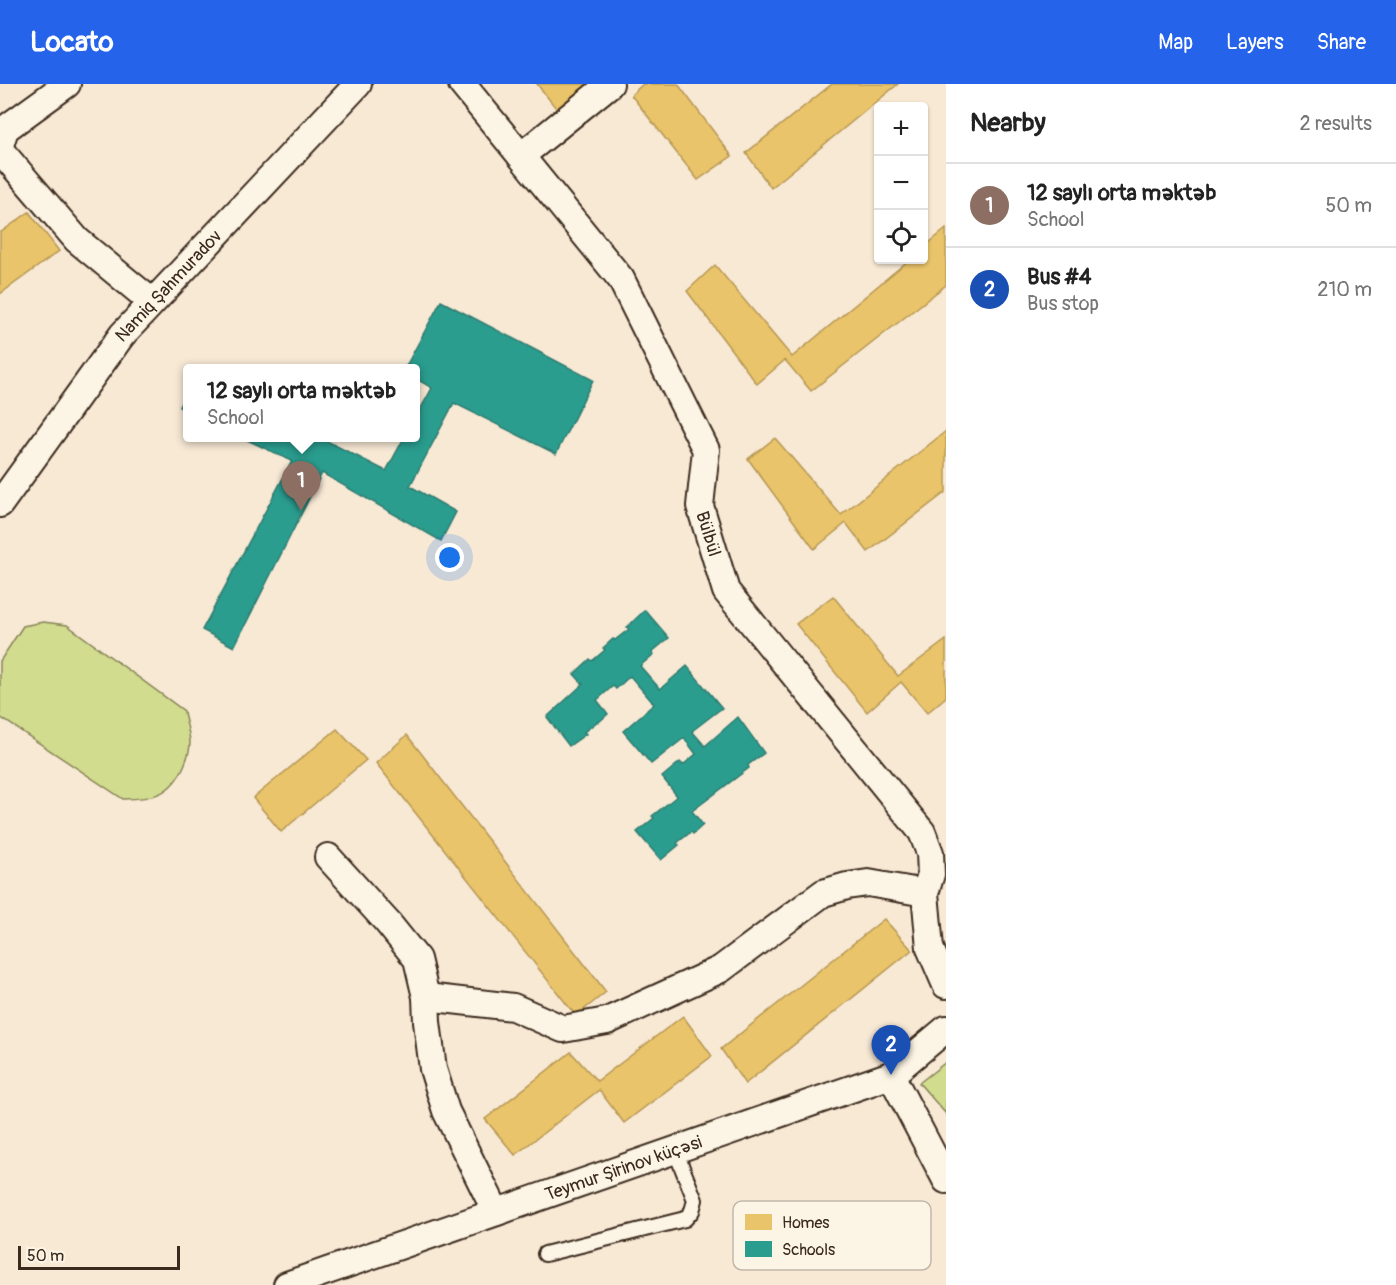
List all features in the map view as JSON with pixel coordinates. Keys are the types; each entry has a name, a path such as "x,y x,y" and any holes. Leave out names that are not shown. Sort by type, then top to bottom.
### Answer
{"street":[{"path":"0,145 5,129 67,84"},
{"name":"Namiq Şahmuradov","path":"0,504 122,335 358,84"},
{"name":"Bülbül","path":"462,84 621,279 706,450 700,506 726,591 922,832 930,853 931,874 925,893 930,948 946,985"},
{"path":"521,156 610,84"},
{"path":"0,150 77,240 152,303"},
{"path":"328,857 388,923 417,959 426,997 433,1069 446,1111 496,1212"},
{"path":"426,997 513,1007 563,1029 607,1021 721,969 823,892 868,883 925,893"},
{"name":"Teymur Şirinov küçəsi","path":"287,1285 891,1075 946,1029"},
{"path":"891,1075 946,1179"}],"lane":[{"path":"545,1254 685,1219 692,1211 695,1200 675,1150"}],"green space":[{"path":"43,622 67,625 184,711 190,739 189,752 179,776 167,789 152,796 123,799 0,717 0,661 23,626"},
{"path":"946,1062 946,1114 919,1083"}],"building: Homes":[{"path":"537,84 594,84 559,112"},
{"path":"643,84 678,84 732,156 698,180 631,95"},
{"path":"832,84 898,84 771,188 746,153"},
{"path":"29,212 59,251 0,294 0,233"},
{"path":"946,229 946,285 811,391 785,360 757,384 687,291 715,265 792,357 904,264 928,264 928,244"},
{"path":"946,431 946,492 868,552 846,523 814,549 748,459 775,438 841,515"},
{"path":"833,596 898,676 946,640 946,697 927,713 901,682 867,712 796,624"},
{"path":"337,729 366,760 281,832 253,798"},
{"path":"407,735 606,992 576,1016 376,763"},
{"path":"884,919 912,950 745,1084 721,1049"},
{"path":"683,1016 712,1056 624,1123 599,1090 515,1155 485,1119 571,1052 597,1081"}],"building: Schools":[{"path":"441,301 593,380 556,454 454,403 410,486 456,512 441,541 322,473 234,647 202,630 292,461 252,442 329,442 386,471 402,442 420,442 420,410 432,388 420,381 420,364 407,364"},
{"path":"645,610 669,638 640,666 660,689 687,666 722,708 692,731 705,746 738,717 764,753 748,765 749,768 692,811 703,825 677,843 679,845 661,860 637,832 654,818 652,816 677,796 662,777 680,762 683,765 696,754 684,738 651,764 623,731 654,704 630,676 616,689 613,686 597,700 608,714 569,746 547,717 583,684 574,674 590,659 592,661 605,650 603,648 613,639 615,640 629,629 627,627"}],"place":[{"name":"12 saylı orta məktəb","path":"301,511"},
{"name":"Bus #4","path":"891,1075"}]}
